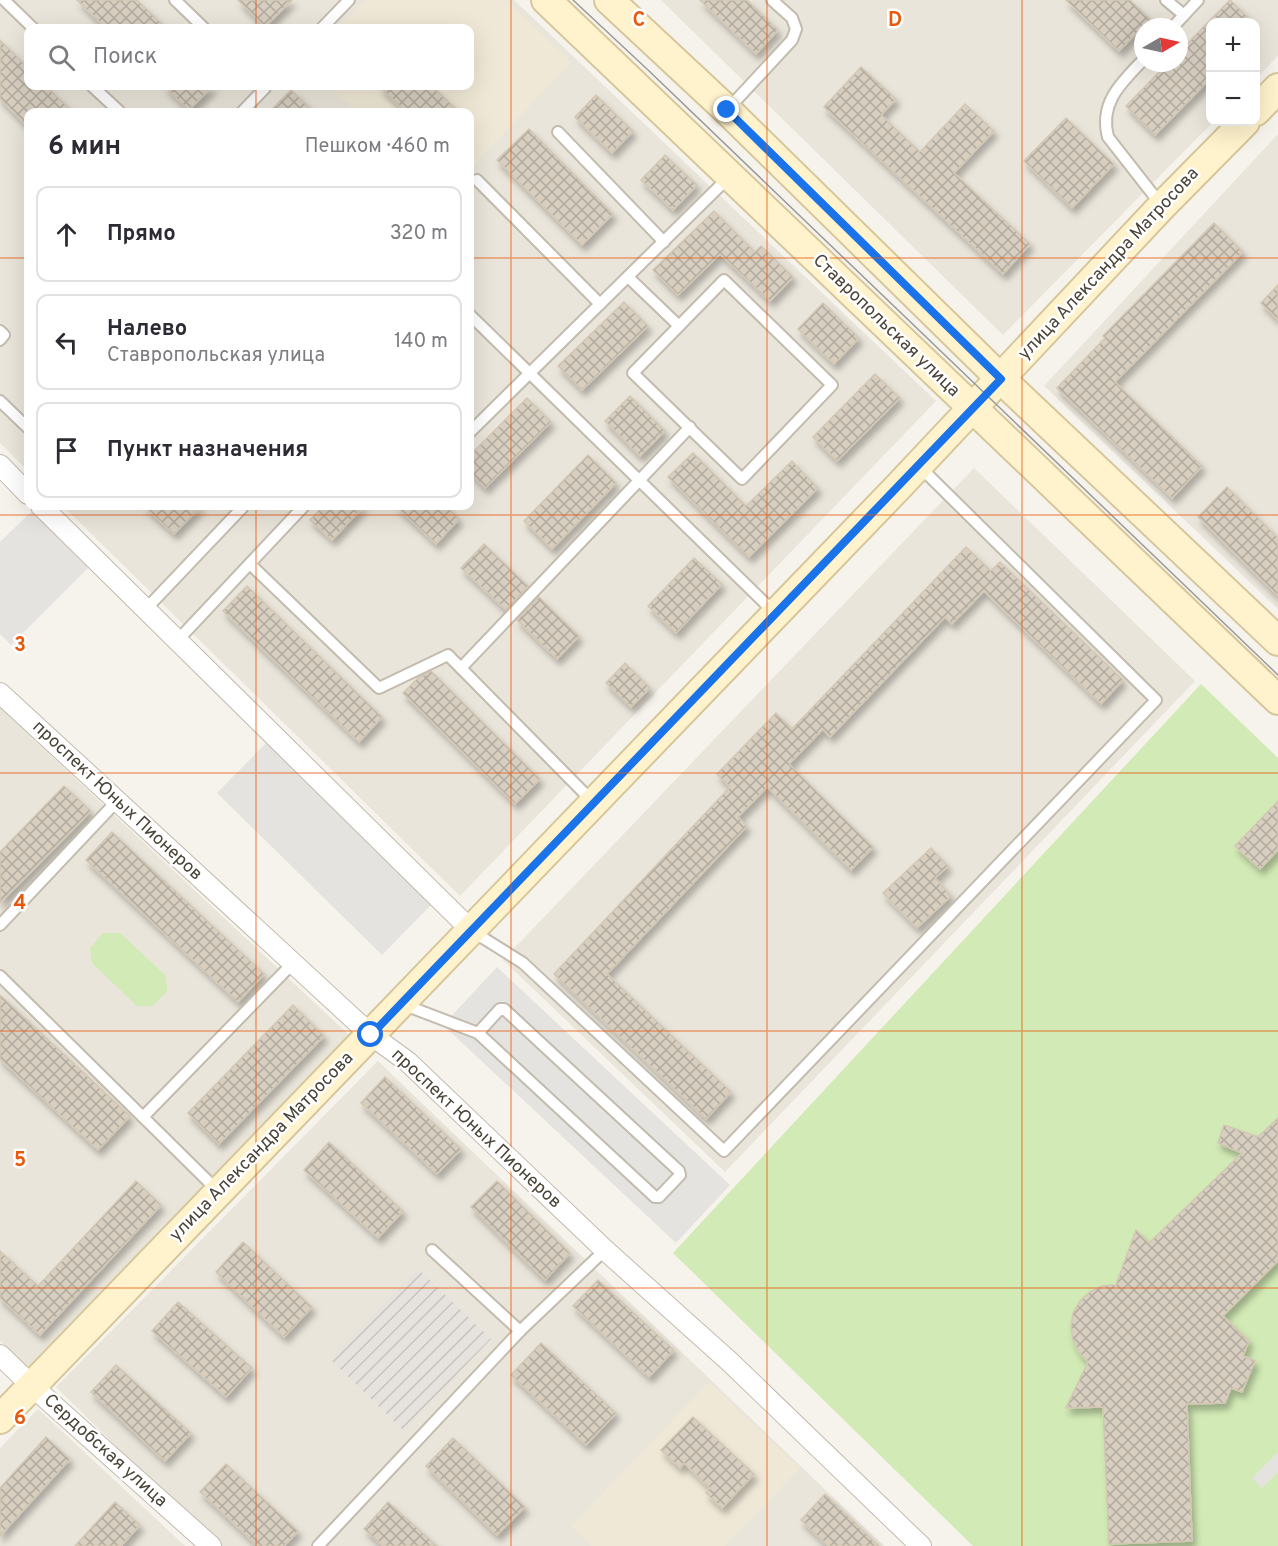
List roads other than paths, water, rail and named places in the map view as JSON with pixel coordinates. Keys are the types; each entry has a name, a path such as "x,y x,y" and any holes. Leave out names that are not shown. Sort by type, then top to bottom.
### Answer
{"street":[{"name":"Ставропольская улица","path":"546,0 1278,700"},
{"path":"609,0 727,110 1001,379 1278,641"},
{"path":"1260,107 1278,88"},
{"name":"улица Александра Матросова","path":"0,1419 218,1191 402,1004 1001,379 1162,206 1241,126"},
{"path":"0,465 24,483"},
{"path":"44,510 471,930"},
{"name":"проспект Юных Пионеров","path":"0,693 371,1035 408,1062 605,1250 730,1362 921,1546"},
{"name":"Сердобская улица","path":"0,1355 211,1546"}],"lane":[{"path":"4,0 29,24"},
{"path":"175,0 200,24"},
{"path":"326,24 350,0"},
{"path":"727,110 792,40 796,29 792,18 772,0"},
{"path":"1166,0 1184,15"},
{"path":"1181,18 1198,0"},
{"path":"1134,70 1117,88 1105,116 1105,125 1108,137 1162,206"},
{"path":"96,90 116,108"},
{"path":"246,108 261,90"},
{"path":"558,132 664,242"},
{"path":"474,428 731,175"},
{"path":"477,180 600,304"},
{"path":"628,277 679,326"},
{"path":"724,280 832,385 742,478 633,373 679,326 724,280"},
{"path":"474,319 776,614"},
{"path":"0,331 4,335 0,340"},
{"path":"0,401 24,424"},
{"path":"461,668 690,428"},
{"path":"471,930 523,963 724,1151 1156,700 919,465"},
{"path":"145,610 240,510"},
{"path":"177,641 300,510"},
{"path":"250,564 379,688 448,654 594,803"},
{"path":"0,925 117,801"},
{"path":"143,1117 293,963"},
{"path":"0,976 218,1191"},
{"path":"402,1004 478,1033 655,1197 659,1197 680,1175 504,1009 500,1010 478,1033"},
{"path":"432,1250 520,1332"},
{"path":"318,1546 520,1332 605,1250"}],"tram line":[{"path":"573,0 1278,675"}]}
